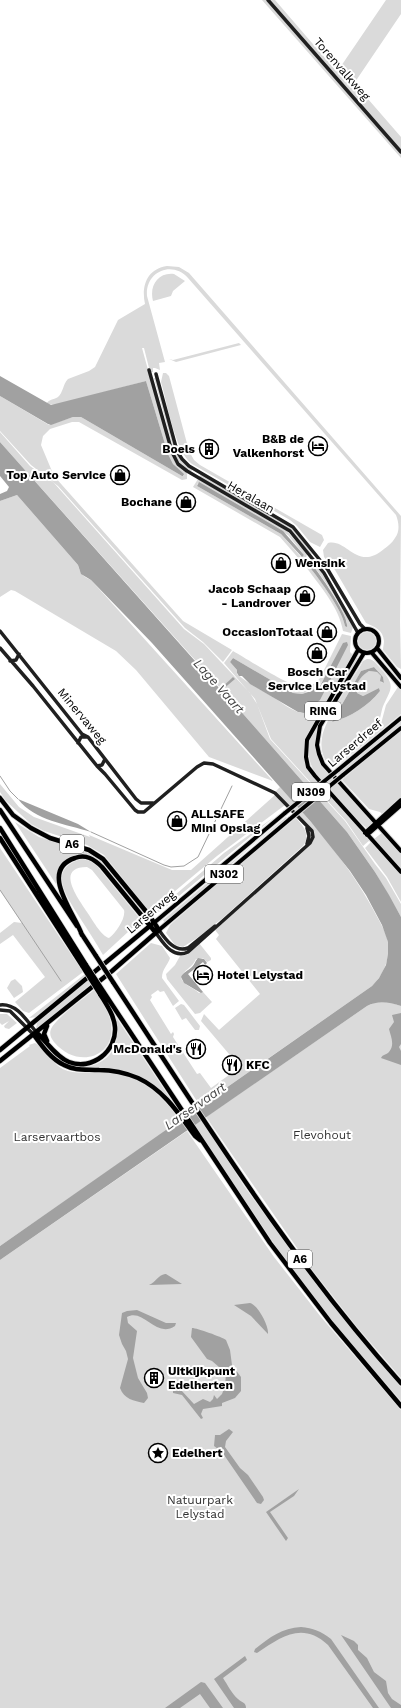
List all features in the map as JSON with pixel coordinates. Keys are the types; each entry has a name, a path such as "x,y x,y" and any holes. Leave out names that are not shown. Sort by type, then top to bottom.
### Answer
{"highway":[{"name":"A6","path":"0,798 13,815 30,828 50,838 81,846 96,854 118,876 155,922"},
{"name":"A6","path":"0,810 208,1127 296,1253 351,1325 401,1383"},
{"name":"A6","path":"0,828 84,966"},
{"name":"A6","path":"0,838 179,1110 253,1219 295,1277 355,1353 401,1406"},
{"name":"A6","path":"82,935 78,922 61,892 58,879 64,864 78,857 89,858 98,863 150,926"},
{"name":"Larserweg","path":"0,1050 155,922"},
{"path":"155,922 158,932"},
{"path":"150,926 158,932"},
{"name":"Larserweg","path":"0,1061 35,1034 158,932"},
{"name":"A6","path":"35,1034 65,1060 79,1064 92,1062 102,1057 107,1053 114,1039 116,1028 102,992"},
{"path":"47,1024 44,1034 51,1047"},
{"name":"A6","path":"35,1034 39,1042 53,1058 67,1067 82,1070 114,1071 138,1078 162,1094 179,1110"},
{"path":"25,1042 39,1042"}],"main road":[{"path":"358,633 365,629 370,629 377,634 380,642 372,653 364,653 358,650"},
{"name":"RING","path":"358,633 355,641 358,650 309,736 306,744 306,757 308,767 313,774 401,872"},
{"path":"377,648 401,678"},
{"name":"RING","path":"364,653 320,726 317,745 319,754 326,767 401,851"},
{"path":"372,653 401,687"},
{"name":"Larserdreef","path":"285,814 401,718"},
{"name":"Larserdreef","path":"290,819 401,728"},
{"path":"384,831 384,818 401,800"},
{"path":"366,834 401,805"},
{"name":"Larserweg","path":"155,922 285,814"},
{"path":"371,817 384,818"},
{"name":"Larserweg","path":"158,932 290,819"}],"street":[{"name":"Torenvalkweg","path":"268,0 401,152"},
{"name":"Heralaan","path":"154,368 176,448 182,459 194,470 294,527 328,570 360,624 365,629"},
{"name":"Heralaan","path":"149,370 171,450 178,464 187,471 290,531 324,574 358,633"},
{"path":"150,375 156,374"},
{"name":"Minervaweg","path":"0,632 78,728 88,737 136,799 141,803 154,802"},
{"name":"Minervaweg","path":"0,648 33,686 134,810 144,812 154,802 204,763 213,764 275,793 307,827 307,844 188,952 182,954 170,950 158,932"},
{"path":"10,661 16,660 19,654"},
{"path":"78,743 81,737 88,737"},
{"path":"97,766 102,765 105,759"},
{"path":"0,1005 13,1006 28,1027"},
{"path":"0,1010 10,1011 35,1034"}],"green space":[{"path":"262,0 267,0 401,153 401,158"},
{"path":"269,0 275,0 337,72 386,0 401,0 401,14 355,84 401,137 401,150"},
{"path":"167,266 179,267 189,273 401,516 401,669 397,667 383,650 384,641 382,634 366,623 335,570 324,557 323,550 328,543 335,543 359,556 367,557 375,555 390,544 397,535 398,521 396,515 182,273 167,269 161,271 150,281 148,288 147,296 165,362 159,363 160,370 153,368 153,372 150,372 144,348 142,348 171,453 187,473 187,479 182,480 79,422 72,422 50,429 43,436 41,445 54,476 183,621 232,650 223,662 203,642 185,628 58,486 31,465 0,431 0,396 49,425 73,417 81,417 184,476 173,464 168,454 146,381 56,405 46,404 48,401 60,395 68,379 89,371 95,367 118,320 145,304 144,291 147,279 155,271"},
{"path":"174,274 185,281 173,291 171,296 153,301 152,290 156,281 163,275"},
{"path":"239,343 241,345 176,362 169,359 173,360"},
{"path":"163,373 166,373 169,376 189,451 194,460 200,465 322,535 324,540 320,547 310,542 290,520 192,464 186,458 172,426 161,382"},
{"path":"154,378 156,378 176,451 192,469 191,472 182,466 176,458"},
{"path":"0,432 30,466 54,483 184,629 204,644 250,693 257,704 270,739 345,821 386,878 401,904 401,917 375,872 347,832 222,690 233,677 221,689 0,442"},
{"path":"201,474 293,528 312,554 292,533 199,477"},
{"path":"198,479 287,531 307,554 306,558 304,560 300,560 280,537 193,487","holes":["198,483 288,535 304,555 301,557 281,534 197,486"]},
{"path":"17,495 78,565 82,574 91,580 273,781 209,757 136,670 116,651 15,591 11,590 0,597 0,501"},
{"path":"308,561 312,561 322,573 353,627 351,633 343,631 338,614 333,605 306,567","holes":["311,563 341,607 347,623 345,626 340,611 308,565"]},
{"path":"363,632 371,632 376,637 374,648 371,650 363,650 358,645 358,637"},
{"path":"342,634 351,636 350,652 354,656 309,733 306,762 370,840 363,846 346,821 271,739 255,699 224,663 233,651 287,682 301,687 314,684 320,678","holes":["348,643 319,700 307,711 301,713 297,712 241,677 237,674 237,670 230,662 233,658 293,693 302,694 318,688"]},
{"path":"355,657 359,659 318,731 316,740 318,756 374,823 368,829 330,791 316,774 311,765 308,754 310,739"},
{"path":"369,659 374,661 387,676 391,688 375,729 330,767 322,750 321,742 324,730 333,710 363,661","holes":["374,667 383,677 384,683 381,682 381,676 377,672 369,671 363,675 359,680 357,693 363,696 379,688 380,691 359,710 332,722 361,671"]},
{"path":"398,687 401,690 401,714 336,767 346,756 378,729 386,705"},
{"path":"401,720 401,725 344,772 338,775 337,774"},
{"path":"401,731 401,797 382,814 369,809 342,780"},
{"path":"0,784 19,807 34,817 90,837 89,835 172,870 191,870 275,795 285,805 217,856 150,912 104,855 87,845 44,831 31,824 6,801 0,792"},
{"path":"280,787 331,846 354,877 386,934 388,942 387,960 383,971 372,986 200,1106 116,974 151,943 162,946 170,958 163,972 162,978 179,1001 173,1006 164,991 160,992 158,990 151,995 152,997 150,1000 171,1034 173,1032 173,1037 197,1074 200,1073 211,1088 240,1067 201,1021 204,1014 219,1030 260,994 216,939 219,935 215,930 310,844 314,834 276,791"},
{"path":"274,817 161,911 154,913 224,853"},
{"path":"286,817 287,818 253,845 165,923 163,920"},
{"path":"296,818 306,831 306,838 303,846 223,918 183,947 175,945 166,933 170,925 249,856"},
{"path":"15,822 39,837 87,852 100,860 114,876 94,858 72,857 65,861 59,870 56,884"},
{"path":"383,832 401,854 401,869 374,839"},
{"path":"371,842 401,875 401,902 387,877 365,848"},
{"path":"0,848 83,972 29,1013 23,1011 15,1002 45,977 13,935 0,944 0,933 14,922 22,923 0,890"},
{"path":"82,859 90,861 97,866 141,920 103,955 70,902 63,885 62,877 64,869 71,863","holes":["87,867 92,870 124,910 120,925 115,933 109,938 106,937 97,927 79,900 70,878 72,872 77,868"]},
{"path":"199,943 211,960 207,962 203,958 196,959 181,977 183,982 199,993 203,992 212,1002 200,1013 195,1014 167,979 166,974 175,965 180,956"},
{"path":"85,974 86,976 37,1017 29,1018"},
{"path":"15,979 22,986 23,992 14,998 7,988 11,981"},
{"path":"88,979 91,984 49,1020 36,1028 37,1023"},
{"path":"94,990 107,1011 111,1025 111,1038 106,1047 98,1054 88,1057 76,1056 65,1052 54,1042 50,1031 58,1019"},
{"name":"Flevohout","path":"376,1002 389,1002 401,1006 401,1378 357,1327 313,1271 206,1117 367,1006"},
{"path":"181,1004 184,1005 200,1026 199,1030 195,1030 186,1018 182,1020 175,1008"},
{"path":"0,1014 7,1014 17,1023 9,1029 5,1028 4,1026 9,1021 2,1025 0,1023"},
{"path":"116,1017 172,1101 154,1085 138,1076 83,1068 93,1065 108,1057 112,1051 117,1036"},
{"name":"Larservaartbos","path":"35,1043 44,1050 58,1066 68,1071 108,1073 120,1075 140,1082 158,1095 180,1121 0,1246 0,1068 30,1046 29,1045"},
{"path":"202,1120 244,1186 303,1267 401,1387 401,1401 335,1325 285,1260 194,1125"},
{"name":"Natuurpark Lelystad","path":"187,1131 274,1257 321,1317 401,1410 401,1708 0,1708 0,1260"}],"shaded area":[{"path":"0,376 51,405 146,381 168,454 173,464 184,474 183,476 81,417 73,417 51,425 48,424 0,396"},
{"path":"0,442 220,689 233,677 235,679 222,690 347,832 375,872 401,917 401,1006 384,1002 367,1006 0,1260 0,1246 372,986 379,978 386,965 388,942 382,925 366,895 350,871 311,822 152,643 91,580 81,574 78,565 17,495 0,501 0,494 7,491 9,487 0,476"},
{"path":"199,482 283,531 304,555 302,557 281,534 197,486"},
{"path":"311,563 339,604 347,627 345,626 340,611 330,594 308,565"},
{"path":"347,642 348,645 320,700 304,713 298,712 250,684 242,676 239,676 237,670 230,662 233,658 293,693 302,694 320,686 343,643"},
{"path":"374,667 383,677 384,683 380,681 381,676 377,672 369,671 359,680 357,693 363,696 379,688 380,691 359,710 332,722 361,671"},
{"path":"18,799 78,824 91,832 42,817 25,806"},
{"path":"198,958 204,959 207,963 205,965 203,962 188,974 203,992 201,993 184,983 181,977 192,967"},
{"path":"401,1013 401,1044 399,1047 401,1051 401,1065 381,1058 389,1052 392,1047 389,1029 394,1022 392,1015"},
{"path":"166,1274 182,1284 149,1285 161,1276"},
{"path":"250,1303 262,1316 267,1326 268,1334 251,1316 234,1305"},
{"path":"137,1310 166,1323 176,1323 175,1326 168,1329 162,1329 139,1316 133,1315 127,1317 128,1323 137,1331 133,1358 138,1378 147,1393 148,1398 144,1403 127,1397 120,1388 128,1359 119,1335 122,1313"},
{"path":"192,1328 199,1329 226,1340 230,1350 232,1365 241,1377 241,1391 235,1398 222,1403 222,1406 203,1409 201,1414 203,1418 201,1419 182,1395 173,1393 173,1390 181,1390 194,1404 203,1399 210,1402 214,1395 217,1399 222,1394 225,1386 226,1373 212,1361 207,1359 191,1337"},
{"path":"229,1429 233,1432 226,1441 225,1447 240,1468 248,1475 263,1497 264,1500 261,1504 257,1503 222,1452 214,1446 215,1435 220,1435"},
{"path":"299,1489 294,1496 270,1512 288,1538 286,1541 266,1512"},
{"path":"301,1627 317,1630 331,1639 379,1708 373,1708 328,1645 318,1638 309,1634 292,1634 283,1637 257,1653 254,1652 255,1649 276,1634 288,1629"},
{"path":"341,1635 354,1641 358,1645 358,1650 367,1658 374,1672 386,1681 388,1693 392,1699 401,1705 401,1708 391,1708"},
{"path":"245,1656 247,1660 223,1678 234,1694 246,1706 246,1708 234,1708 214,1679"},
{"path":"201,1682 205,1683 223,1708 210,1708 200,1694 180,1708 165,1708"}],"waterway":[{"path":"0,776 10,791 18,799"},
{"path":"91,832 164,865 171,867 184,866 198,857 232,786"},
{"path":"0,890 61,981"}],"place":[{"name":"B&B de Valkenhorst","path":"318,446"},
{"name":"Boels","path":"209,449"},
{"name":"Top Auto Service","path":"120,475"},
{"name":"Bochane","path":"186,502"},
{"name":"Wensink","path":"281,563"},
{"name":"Jacob Schaap - Landrover","path":"305,596"},
{"name":"OccasionTotaal","path":"327,632"},
{"name":"Bosch Car Service Lelystad","path":"317,653"},
{"name":"ALLSAFE Mini Opslag","path":"177,821"},
{"name":"Hotel Lelystad","path":"203,975"},
{"name":"McDonald's","path":"196,1049"},
{"name":"KFC","path":"232,1065"},
{"name":"Uitkijkpunt Edelherten","path":"154,1378"},
{"name":"Edelhert","path":"158,1453"}],"water label":[{"name":"Lage Vaart","path":"219,686"},
{"name":"Larservaart","path":"195,1106"}]}
